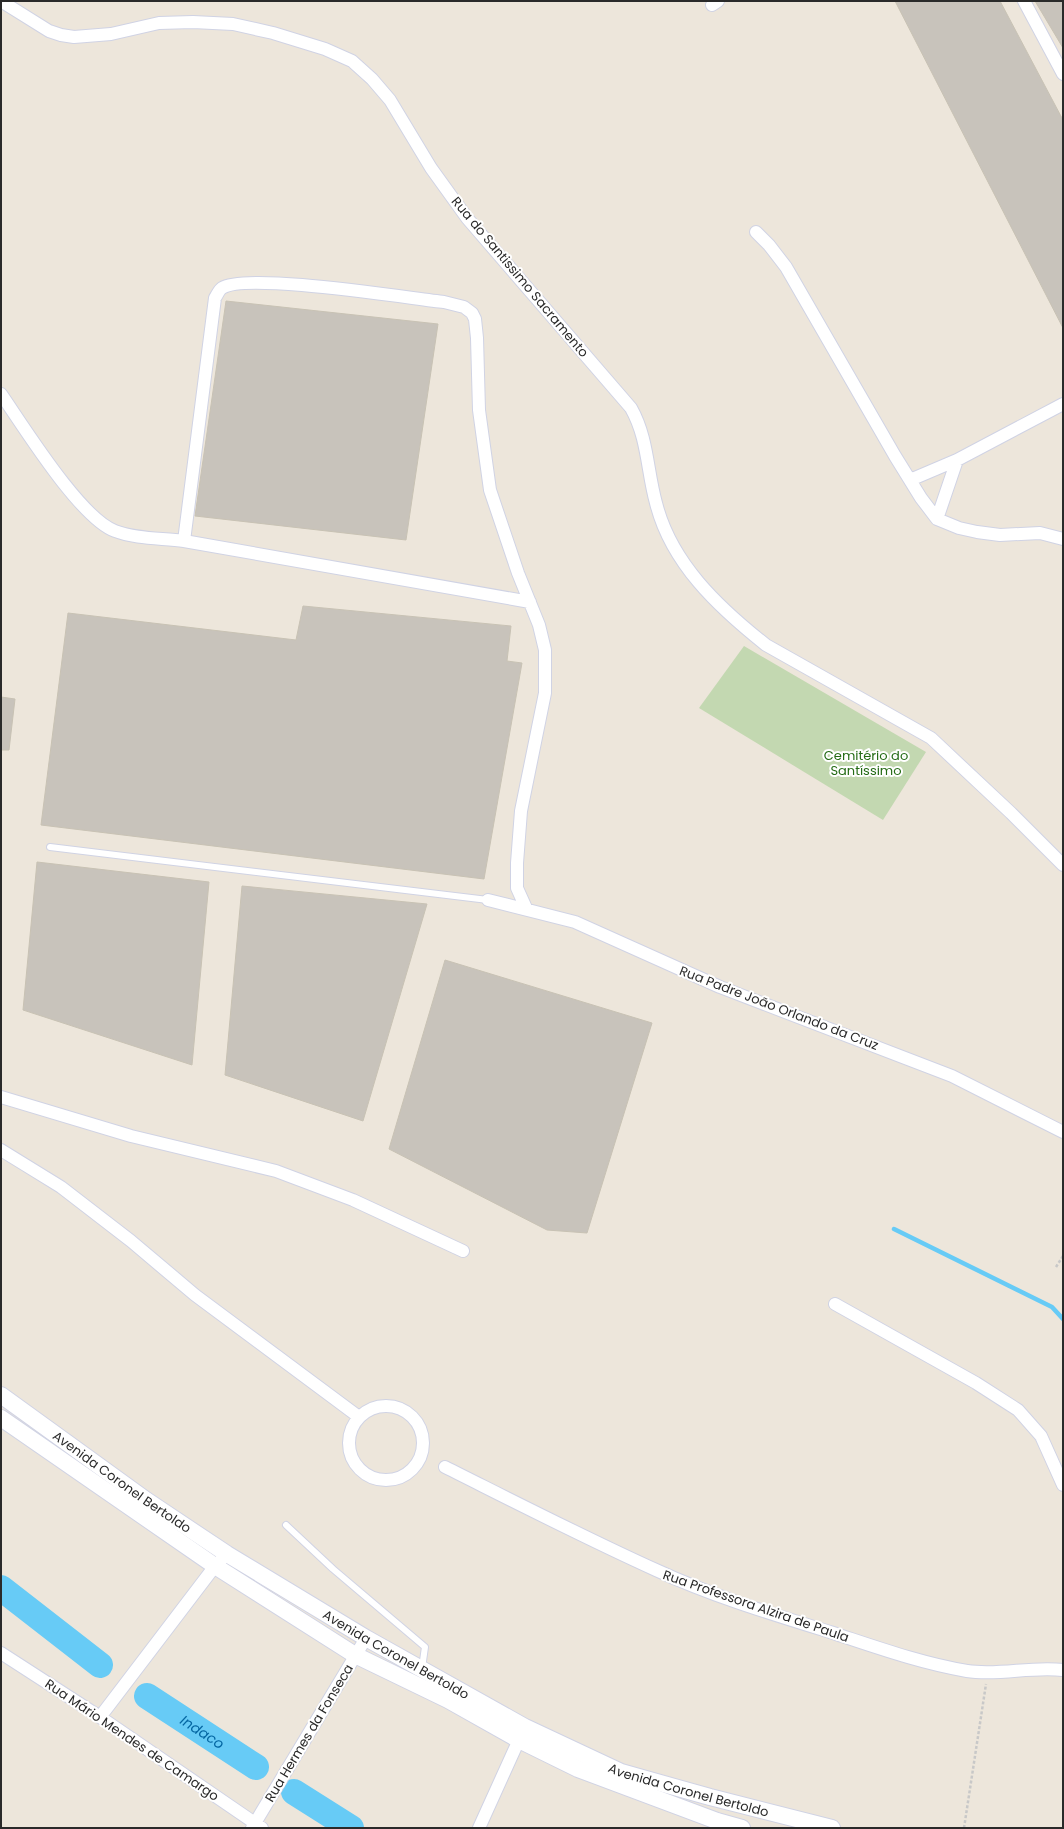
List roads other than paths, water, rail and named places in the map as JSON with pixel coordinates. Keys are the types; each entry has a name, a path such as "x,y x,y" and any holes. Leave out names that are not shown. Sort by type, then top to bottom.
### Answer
{"street":[{"name":"Rua do Santissimo Sacramento","path":"1,1 49,31 61,35 74,37 111,34 159,23 194,22 233,24 272,33 325,49 352,61 372,79 390,100 431,168 467,218 632,408 643,436 656,502 666,534 678,556 694,577 745,629 766,645 932,738 1063,865"},
{"path":"1024,1 1063,74"},
{"path":"756,232 769,245 786,267 910,480 937,519 959,528 977,532 1000,535 1040,533 1063,539"},
{"path":"184,541 215,298 222,288 236,284 275,282 444,302 464,307 472,313 478,338 479,410 490,490 539,625 545,650 545,693 521,811 517,863 517,888 526,908"},
{"path":"1,394 68,489 96,519 114,531 135,536 184,541 530,602"},
{"path":"910,480 957,460 1063,404"},
{"path":"937,519 957,460"},
{"name":"Rua Padre João Orlando da Cruz","path":"488,900 526,908 575,922 720,987 920,1062 952,1076 1063,1132"},
{"path":"1,1097 132,1136 276,1171 353,1200 463,1251"},
{"path":"1,1150 61,1187 131,1241 195,1295 359,1417"},
{"path":"835,1304 976,1383 1018,1410 1041,1436 1063,1485"},
{"name":"Avenida Coronel Bertoldo","path":"1,1395 146,1500 227,1554 366,1638 422,1668 578,1769 716,1825 742,1828"},
{"path":"388,1406 401,1409 411,1416 419,1426 423,1438 423,1450 418,1462 410,1472 400,1478 388,1481 376,1480 365,1475 356,1467 350,1456 348,1444 350,1432 359,1417 376,1407 388,1406"},
{"name":"Avenida Coronel Bertoldo","path":"1,1418 56,1458 215,1566 356,1655 448,1700 522,1733 621,1772 725,1801 832,1828"},
{"path":"56,1458 67,1443"},
{"name":"Rua Professora Alzira de Paula","path":"445,1467 657,1571 721,1596 921,1662 969,1671 987,1672 1049,1668 1063,1670"},
{"path":"100,1717 215,1566 227,1554"},
{"name":"Rua Hermes da Fonseca","path":"256,1826 366,1638"},
{"name":"Rua Mário Mendes de Camargo","path":"1,1653 100,1717 256,1826"},
{"path":"479,1828 522,1733"},
{"path":"716,1825 725,1801"}],"lane":[{"path":"50,847 488,900"},
{"path":"286,1525 333,1569 425,1647 422,1668"}],"waterway":[{"path":"894,1229 1052,1307 1063,1319"},
{"name":"Indaco","path":"1,1588 100,1665"},
{"name":"Indaco","path":"147,1696 256,1767"},
{"name":"Indaco","path":"294,1792 351,1828"}],"park label":[{"name":"Cemitério do Santíssimo","path":"866,762"}]}
